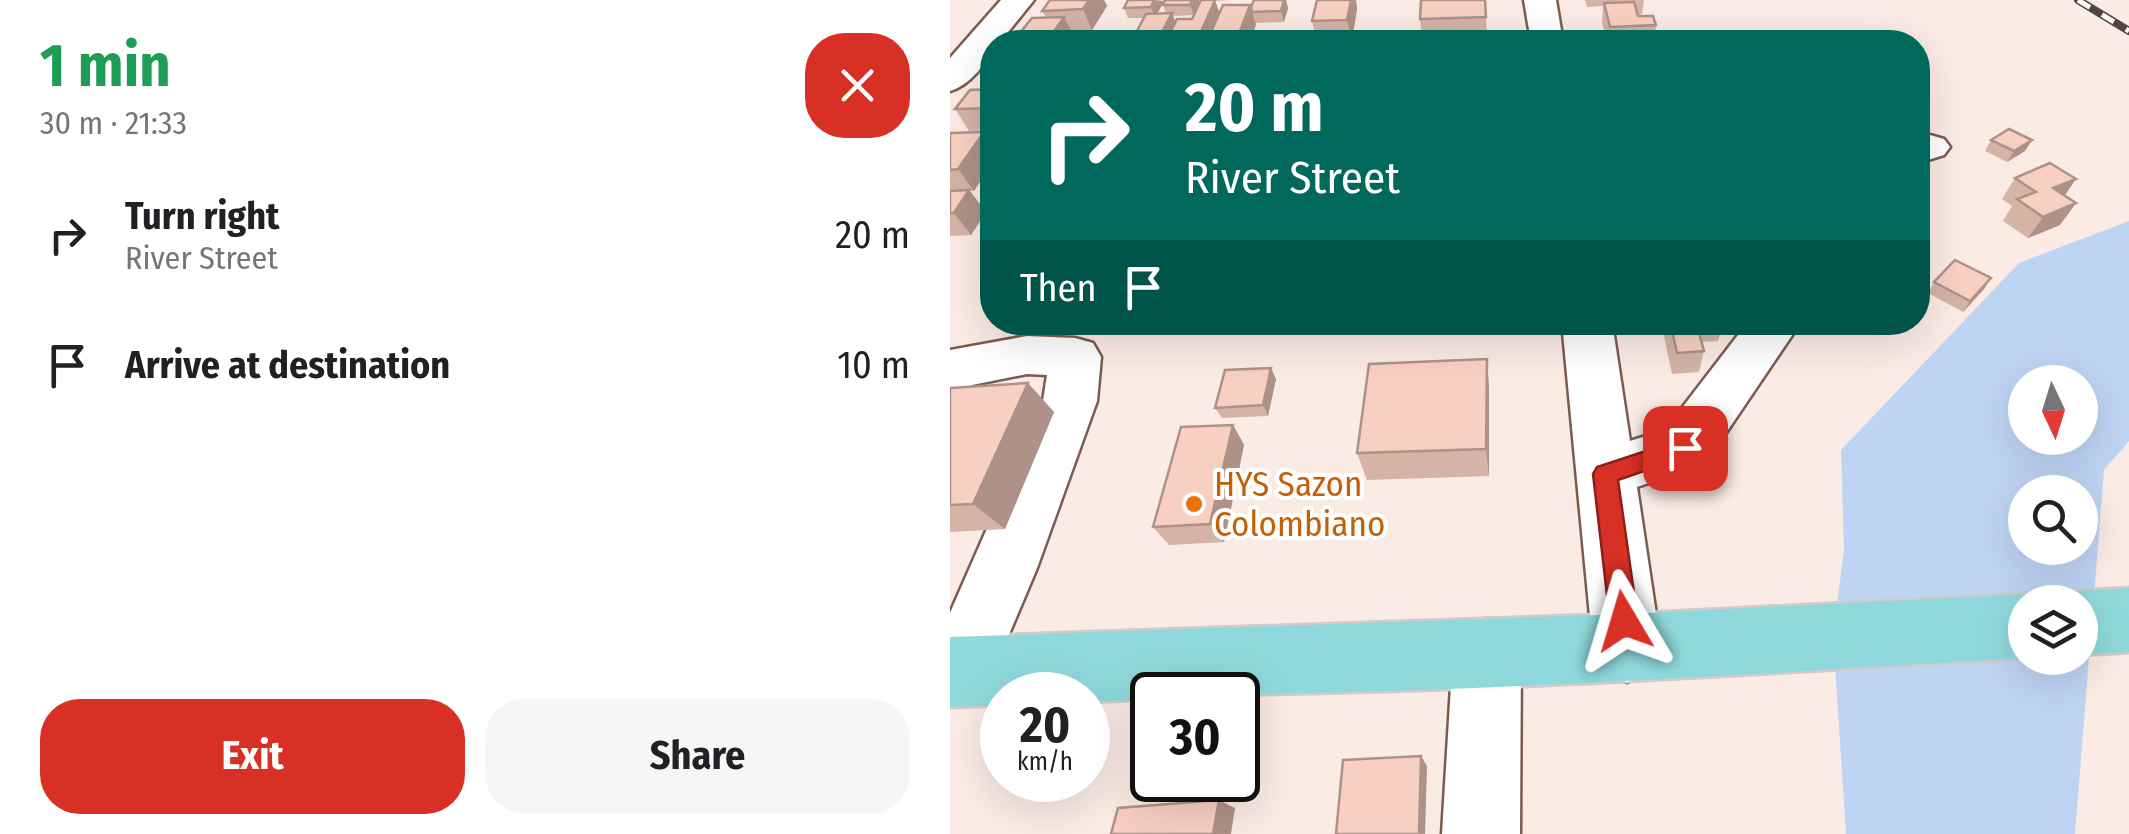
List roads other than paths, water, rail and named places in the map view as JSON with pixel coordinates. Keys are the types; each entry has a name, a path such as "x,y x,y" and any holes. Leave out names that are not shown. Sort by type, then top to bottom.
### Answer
{"main road":[{"path":"2098,622 2129,620"},
{"path":"954,672 1627,648 2008,627"}],"street":[{"path":"993,30 1018,0"},
{"path":"1540,0 1545,30"},
{"path":"950,82 980,46"},
{"path":"950,82 980,83"},
{"path":"1589,335 1627,648"},
{"path":"1605,474 1685,448 1736,347"},
{"path":"950,377 955,368 1027,355 1075,357 1070,401 1006,568 954,672"},
{"path":"1480,834 1487,654"}],"water":[{"path":"2129,221 2129,441 2104,470 2098,545 2098,475 2008,475 2008,565 2096,565 2095,585 2008,585 2008,675 2088,675 2075,834 1846,834 1833,634 1844,550 1841,450 2019,263"}],"railway":[{"path":"2078,0 2129,31"}],"place":[{"name":"HYS Sazon Colombiano","path":"1194,504"}]}
